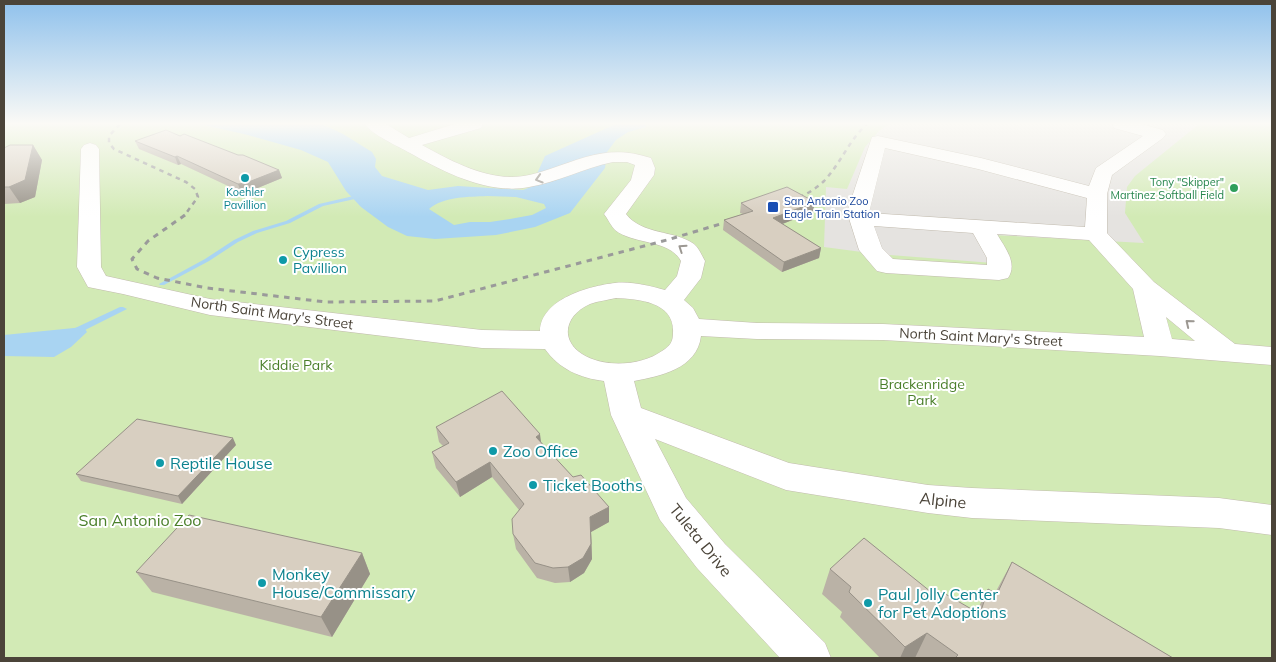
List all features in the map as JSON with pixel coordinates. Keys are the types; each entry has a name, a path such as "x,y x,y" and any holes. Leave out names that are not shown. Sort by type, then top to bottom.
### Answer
{"street":[{"name":"North Saint Mary's Street","path":"90,155 89,267 97,282 123,286 210,307 482,339 505,341 554,340"},
{"path":"429,155 477,177 498,182 531,182 600,159 615,156 631,157 644,162 646,166 645,175 615,214 616,218 632,229 675,243 686,248 691,254 693,263 688,278 683,287 669,302"},
{"path":"877,155 858,212 871,250 886,266 999,273 999,258 982,227"},
{"path":"951,155 1096,194"},
{"path":"1126,155 1103,172 1096,194 1096,234 1145,287 1228,353"},
{"path":"860,219 1096,234"},
{"path":"1145,287 1160,347"},
{"path":"633,290 649,293 669,302 684,315 689,327 687,340 678,353 662,364 641,371 617,373 584,367 571,361 561,352 554,340 553,333 554,322 571,303 600,292 633,290"},
{"name":"North Saint Mary's Street","path":"689,327 757,331 883,332 1160,347 1272,356"},
{"name":"Tuleta Drive","path":"617,373 627,415 673,509 711,556 809,658"},
{"name":"Alpine","path":"627,415 786,476 937,500 1219,513 1272,520"}],"green space":[{"name":"Brackenridge Park","path":"4,155 1272,155 1272,658 4,658"}],"shaded area":[{"path":"862,155 1161,155 1135,176 1127,187 1125,213 1144,243 993,235 1006,264 877,254 824,247 826,187 847,189"}],"water":[{"path":"312,155 374,155 376,159 375,167 382,176 428,190 458,186 523,190 531,187 545,156 547,155 607,155 605,168 570,213 535,227 496,235 435,239 407,236 388,227 361,207 346,191 328,162","holes":["487,196 516,197 544,204 546,208 532,215 490,222 470,222 454,225 429,209 449,199"]},
{"path":"84,327 87,332 71,347 54,357 4,356 4,335"}],"building":[{"path":"4,155 31,155 25,180 9,187 4,187"},
{"path":"170,155 243,155 279,170 246,183 238,184 177,156"},
{"path":"787,187 815,202 773,218 821,248 784,262 724,220 753,211 741,203"},
{"path":"502,391 540,434 536,437 573,477 581,475 609,507 590,517 591,544 583,558 568,567 553,568 535,563 513,534 512,519 524,504 490,462 456,482 432,452 449,443 436,427"},
{"name":"Reptile House","path":"137,419 233,438 178,496 76,474"},
{"name":"Monkey House/Commissary","path":"189,515 362,553 321,617 136,572"},
{"path":"864,538 936,596 942,592 980,614 988,589 997,594 1012,562 1173,658 955,658 958,655 927,633 905,647 849,592 851,587 830,569"}],"waterway":[{"path":"162,284 255,232 288,222 321,205 362,196"},
{"path":"76,331 123,309"}],"railway":[{"path":"127,155 186,182 195,189 198,197 184,215"},
{"path":"791,201 809,192 824,181 843,155"},
{"path":"184,215 148,241 132,259 137,269 157,278 207,288 326,302 435,301 667,240 737,219"}],"place":[{"name":"Koehler Pavillion","path":"245,178"},
{"name":"Tony \"Skipper\" Martinez Softball Field","path":"1234,188"},
{"name":"San Antonio Zoo Eagle Train Station","path":"773,207"},
{"name":"Cypress Pavillion","path":"283,260"},
{"name":"Zoo Office","path":"493,451"},
{"name":"Reptile House","path":"160,463"},
{"name":"Ticket Booths","path":"533,485"},
{"name":"Monkey House/Commissary","path":"262,583"},
{"name":"Paul Jolly Center for Pet Adoptions","path":"868,603"}],"park label":[{"name":"Kiddie Park","path":"296,365"},
{"name":"San Antonio Zoo","path":"140,520"}]}
